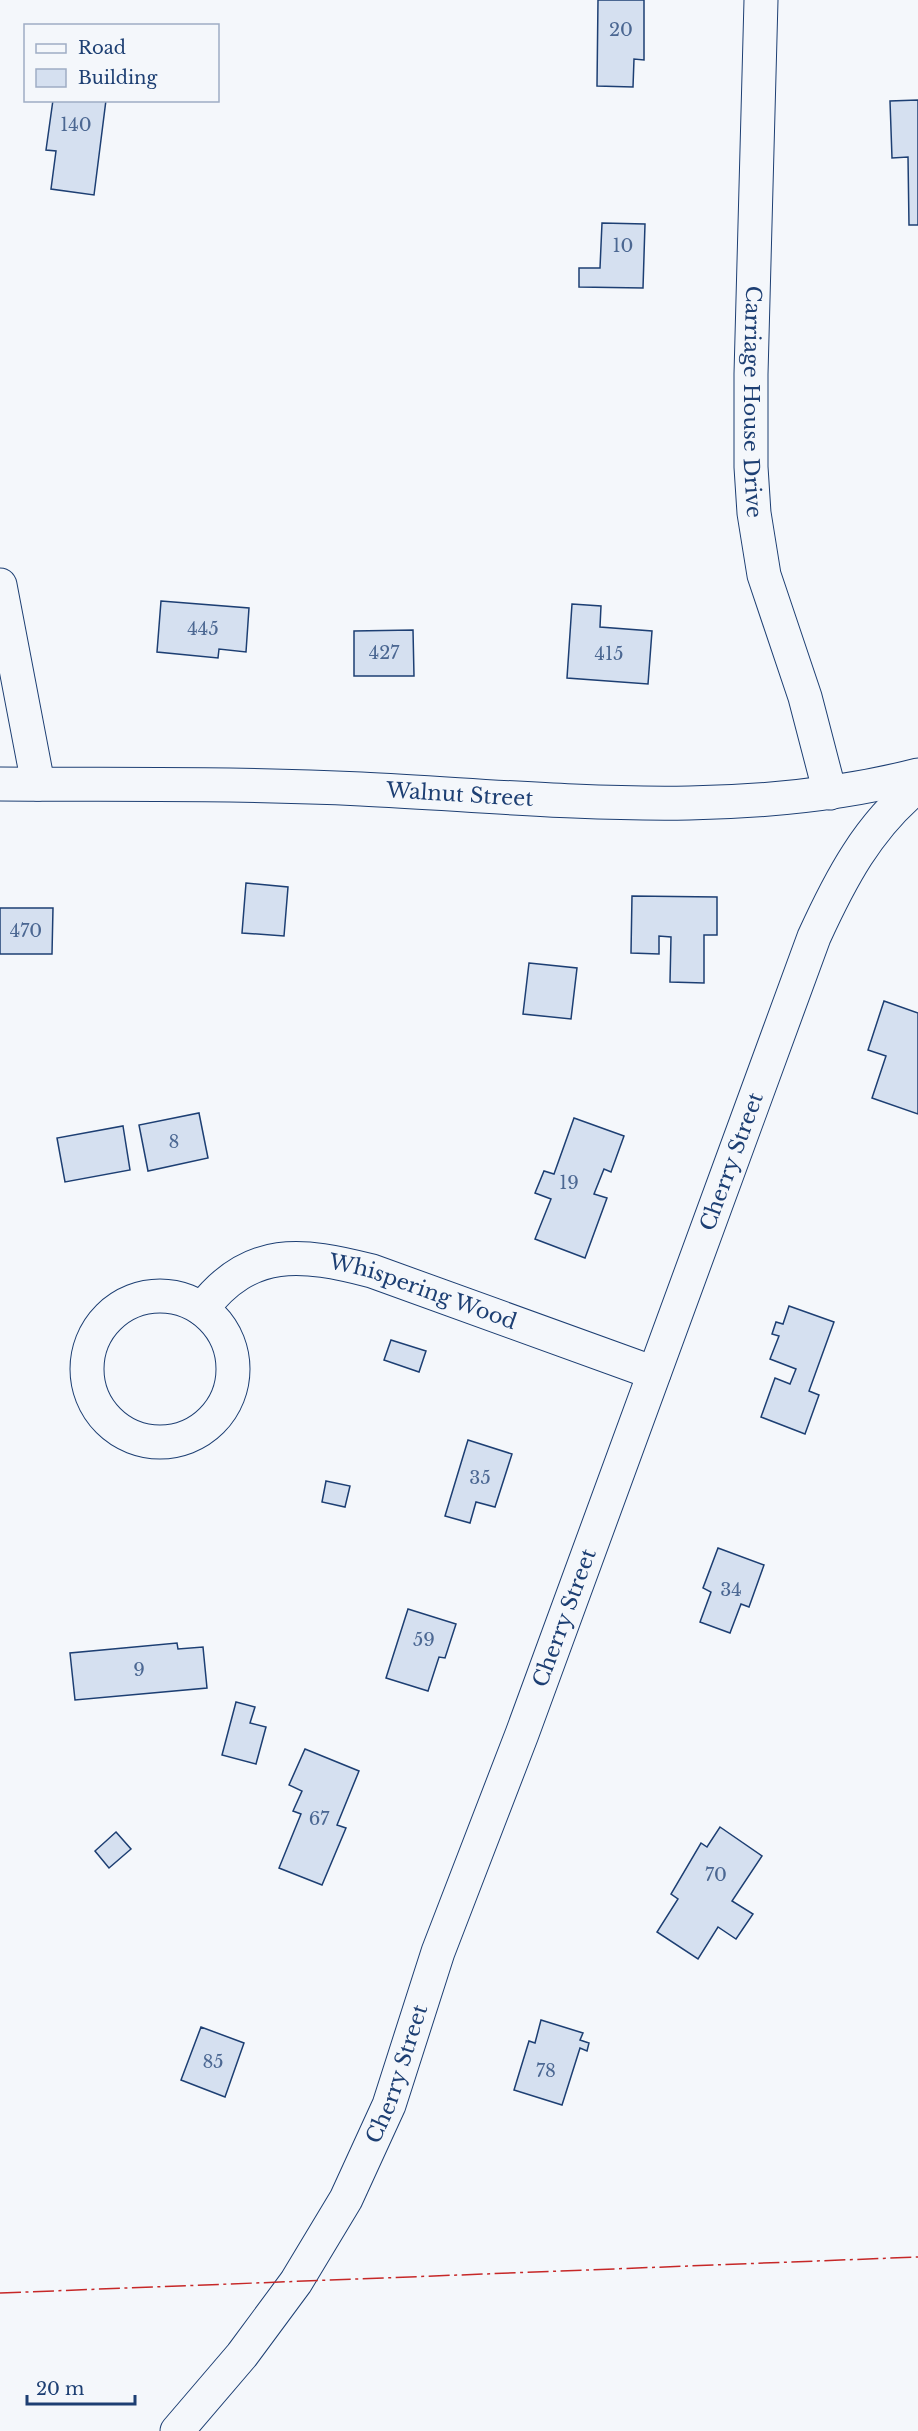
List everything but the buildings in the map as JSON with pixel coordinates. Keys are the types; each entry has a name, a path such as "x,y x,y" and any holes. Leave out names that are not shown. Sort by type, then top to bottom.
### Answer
{"street":[{"name":"Carriage House Drive","path":"761,0 751,374 750,467 754,513 770,596 805,697 830,793"},
{"path":"0,585 38,784"},
{"name":"Walnut Street","path":"0,784 359,788 629,803 727,802 830,793 877,786 918,776"},
{"name":"Cherry Street","path":"177,2431 242,2355 296,2282 326,2235 368,2152 396,2085 438,1952 526,1722 818,928 846,874 871,833 894,805 918,786"},
{"name":"Whispering Wood","path":"202,1309 238,1272 255,1265 278,1259 324,1260 372,1271 654,1373"},
{"path":"147,1297 179,1298 202,1309 220,1327 232,1357 230,1388 220,1411 212,1421 191,1436 166,1442 141,1440 118,1429 100,1412 89,1388 87,1376 89,1350 100,1328 118,1310 147,1297"}],"power":[{"path":"0,2293 918,2257"}]}
